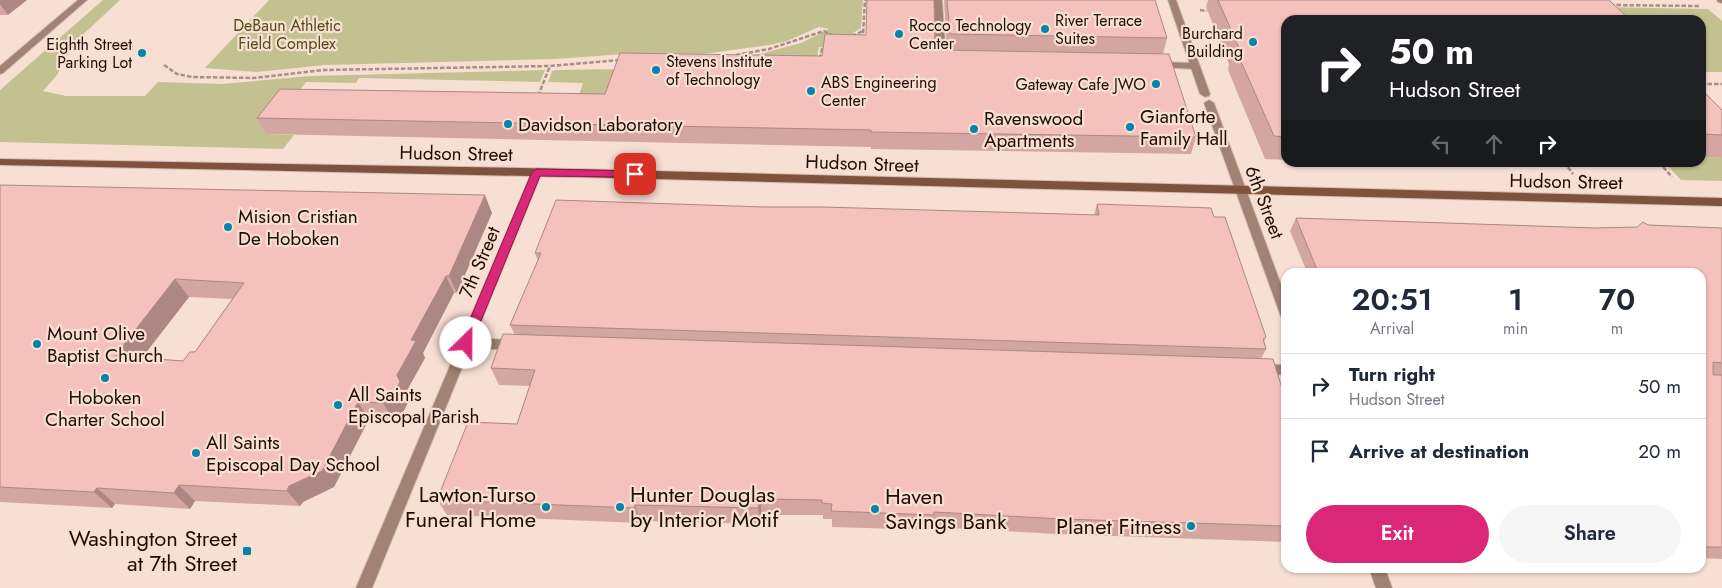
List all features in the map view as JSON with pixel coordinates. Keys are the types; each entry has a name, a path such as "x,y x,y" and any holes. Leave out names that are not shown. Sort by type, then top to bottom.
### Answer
{"street":[{"path":"0,71 84,0"},
{"path":"938,0 941,61 960,61"},
{"name":"6th Street","path":"1172,0 1238,191 1249,212 1281,300"},
{"path":"1143,65 1195,66"},
{"name":"Hudson Street","path":"0,162 537,172 1722,202"},
{"name":"7th Street","path":"364,588 537,172"},
{"path":"466,343 529,345"},
{"path":"1248,369 1281,370"},
{"path":"1379,573 1384,588"}],"path":[{"path":"862,42 866,0 875,1"},
{"path":"1603,4 1702,6"},
{"path":"736,55 769,49 824,31 836,37"},
{"path":"849,37 863,33"},
{"path":"852,41 863,33"},
{"path":"820,64 822,49 829,49"},
{"path":"164,65 177,74 192,77 254,78 324,70 550,66 620,60"},
{"path":"536,101 550,66"},
{"path":"1706,84 1722,84"},
{"path":"1568,167 1578,181"},
{"path":"1663,167 1669,174"}],"green space":[{"path":"103,0 120,0 75,42 57,75 43,91 66,96 145,96 158,82 222,84 311,76 545,70 540,82 359,78 356,83 306,82 267,134 294,135 283,149 0,142 0,90"},
{"name":"DeBaun Athletic Field Complex","path":"269,0 863,0 861,28 853,33 856,36 835,48 819,47 816,63 753,56 801,43 829,29 819,27 787,41 769,45 703,54 638,53 555,59 325,65 257,72 205,68"},
{"path":"1546,6 1708,9 1722,21 1722,72 1706,72 1706,15 1550,15"},
{"path":"624,69 609,111 574,110 583,83 548,82 552,71 556,70"},
{"path":"1706,157 1722,158 1722,181 1681,180 1669,167 1706,167"}],"building":[{"path":"867,0 934,0 935,45 941,50 1169,54 1196,137 871,132 871,130 257,118 280,89 605,94 620,53 822,56 825,34 866,35"},
{"path":"947,0 1155,0 1167,38 950,34"},
{"path":"1218,0 1609,0 1625,15 1281,15 1281,137 1274,136 1235,48 1239,48"},
{"path":"1706,94 1722,110 1722,135 1706,134"},
{"path":"0,185 485,195 449,276 446,276 411,340 416,341 397,375 400,382 393,395 383,403 358,402 322,471 289,486 287,491 179,485 174,493 97,488 94,492 0,487","holes":["175,279 244,283 195,352 190,352 183,361 115,356"]},
{"path":"556,200 1099,215 1097,204 1211,208 1214,217 1225,217 1266,337 1263,339 1266,349 510,325 541,253 535,253"},
{"path":"1296,218 1596,228 1637,227 1643,222 1648,225 1722,228 1722,363 1713,362 1713,375 1722,375 1722,547 1706,547 1706,268 1316,268"},
{"path":"503,334 1273,359 1281,385 1281,526 1062,519 934,512 934,515 831,511 832,504 822,503 822,500 760,499 758,508 635,505 634,508 437,500 468,422 517,424 535,370 491,368"}],"place":[{"name":"River Terrace Suites","path":"1045,29"},
{"name":"Rocco Technology Center","path":"899,34"},
{"name":"Burchard Building","path":"1253,42"},
{"name":"Eighth Street Parking Lot","path":"142,53"},
{"name":"Stevens Institute of Technology","path":"656,70"},
{"name":"Gateway Cafe JWO","path":"1156,84"},
{"name":"ABS Engineering Center","path":"811,91"},
{"name":"Davidson Laboratory","path":"508,124"},
{"name":"Gianforte Family Hall","path":"1130,127"},
{"name":"Ravenswood Apartments","path":"974,129"},
{"name":"Mision Cristian De Hoboken","path":"228,227"},
{"name":"Mount Olive Baptist Church","path":"37,344"},
{"name":"Hoboken Charter School","path":"105,378"},
{"name":"All Saints Episcopal Parish","path":"338,405"},
{"name":"All Saints Episcopal Day School","path":"196,453"},
{"name":"Lawton-Turso Funeral Home","path":"546,507"},
{"name":"Hunter Douglas by Interior Motif","path":"620,507"},
{"name":"Haven Savings Bank","path":"875,509"},
{"name":"Planet Fitness","path":"1191,526"},
{"name":"Washington Street at 7th Street","path":"247,551"}],"route":[{"path":"466,343 537,172 635,174"}]}
